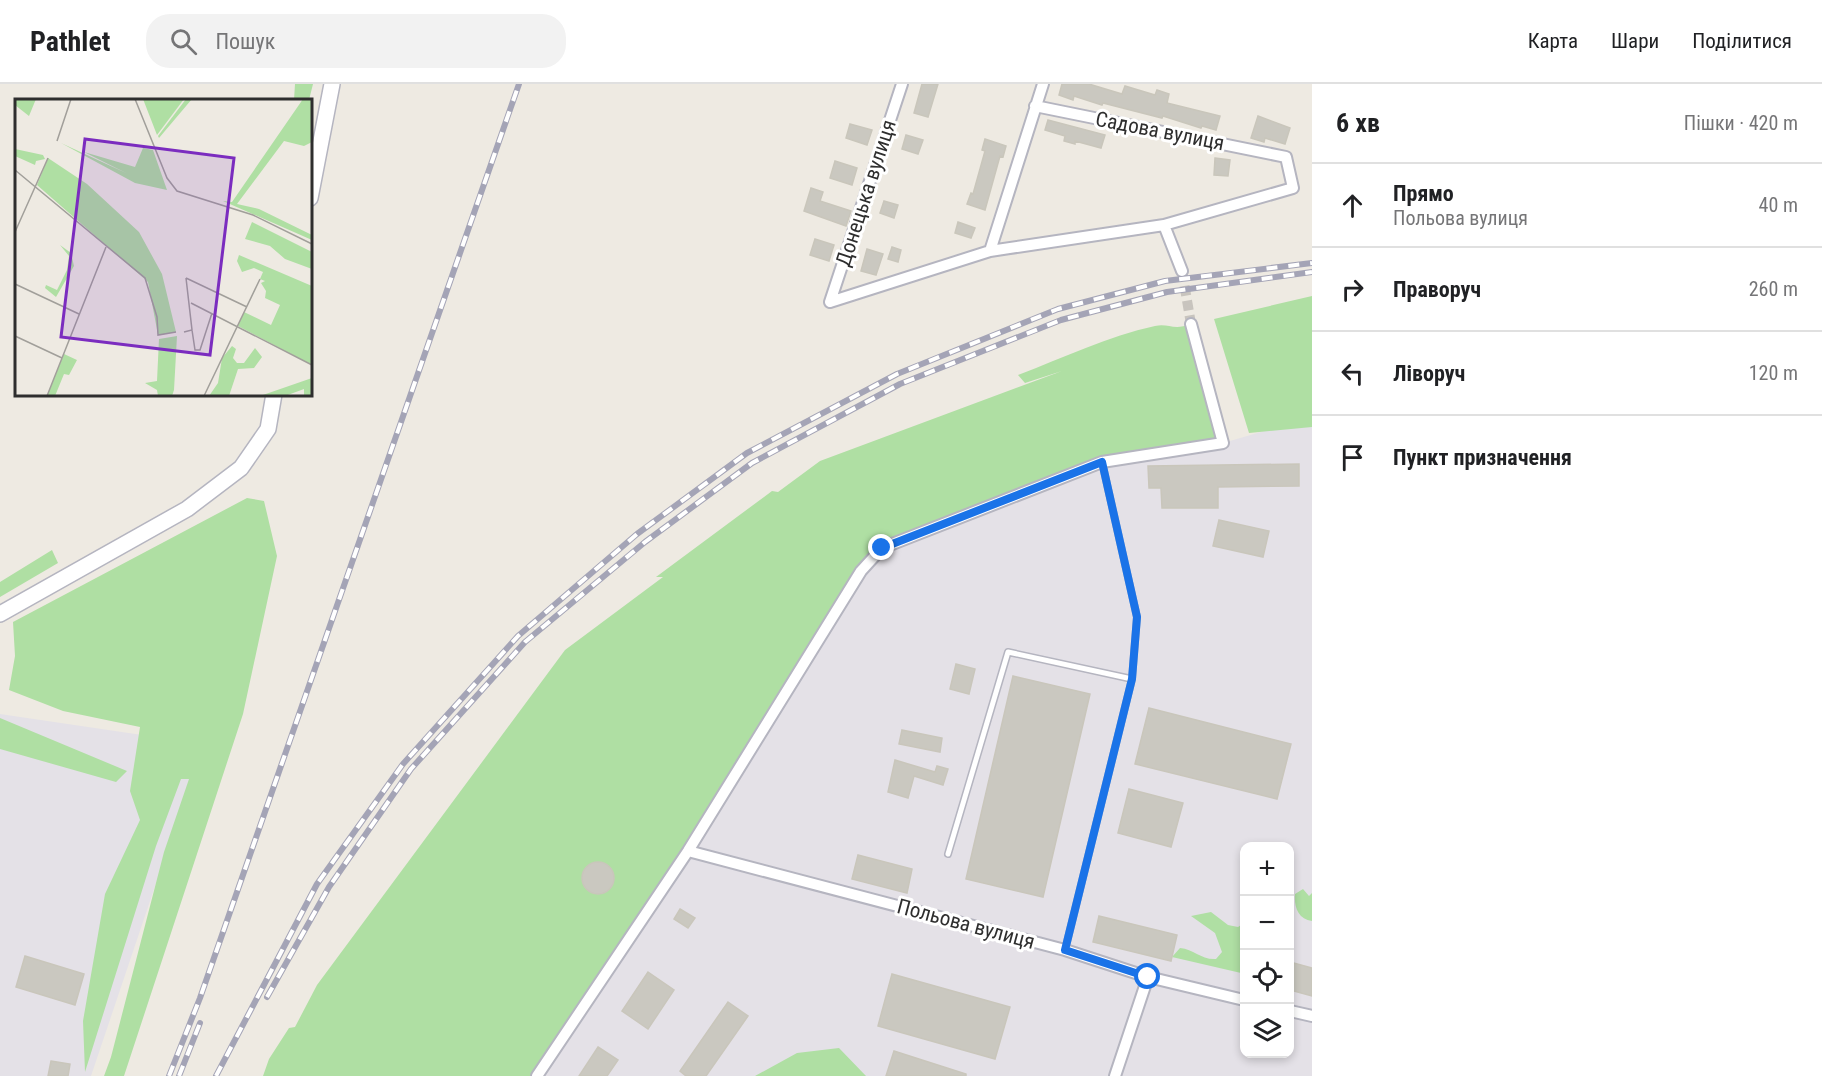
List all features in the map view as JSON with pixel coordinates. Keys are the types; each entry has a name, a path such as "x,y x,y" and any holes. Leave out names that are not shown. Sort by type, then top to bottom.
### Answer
{"main road":[{"path":"312,188 332,84"},
{"path":"0,614 187,509 241,468 268,429 274,396"}],"street":[{"name":"Донецька вулиця","path":"902,84 830,302 990,251"},
{"path":"1043,84 990,251 1164,225 1182,271"},
{"name":"Садова вулиця","path":"1035,106 1286,157 1293,188 1164,225"},
{"path":"537,1076 688,851 861,571 882,548 1102,462 1222,443 1191,324"},
{"name":"Польова вулиця","path":"688,851 1065,950 1148,977 1240,999"},
{"path":"1115,1076 1148,977"},
{"path":"1294,1012 1312,1016"}],"lane":[{"path":"1065,950 1132,679 1137,617 1102,462"},
{"path":"948,854 1008,652 1132,679"}],"shaded area":[{"path":"1312,417 1312,1076 537,1076 882,548 1102,462 1223,443"},
{"path":"0,714 203,744 91,1076 0,1076"}],"green space":[{"path":"295,84 313,84 309,99 294,99"},
{"path":"1312,296 1312,427 1249,433 1214,319"},
{"path":"1191,324 1223,443 1102,462 882,548 688,851 537,1076 263,1076 269,1059 289,1028 295,1027 317,985 565,650 663,577 656,577 772,491 778,492 820,461 1062,371 1025,383 1018,375 1103,341 1155,326 1180,327"},
{"path":"247,498 264,501 277,556 243,714 124,1076 104,1076 111,1057 164,852 189,779 181,779 156,846 85,1072 83,1021 105,894 140,820 130,791 140,727 63,711 9,690 15,656 13,622"},
{"path":"52,550 58,563 0,597 0,582"},
{"path":"0,718 127,771 116,782 0,749"},
{"path":"1303,889 1309,896 1312,893 1312,921 1303,918 1296,908 1295,894"},
{"path":"1211,912 1228,925 1240,926 1240,973 1172,957 1180,948 1211,959 1216,959 1222,952 1215,933 1191,916"},
{"path":"839,1048 866,1076 755,1076 797,1053"}],"building":[{"path":"922,84 938,84 928,117 914,113"},
{"path":"1062,84 1089,84 1122,94 1125,86 1155,95 1157,90 1169,94 1167,103 1220,116 1216,130 1202,126 1201,128 1163,116 1162,118 1103,103 1102,105 1074,96 1073,100 1059,95"},
{"path":"1258,116 1290,128 1285,144 1265,138 1264,142 1251,138"},
{"path":"1048,120 1105,135 1101,148 1075,141 1075,144 1064,141 1065,136 1045,130"},
{"path":"850,124 872,130 867,145 846,138"},
{"path":"906,135 923,140 918,154 902,149"},
{"path":"985,139 1006,146 1003,157 1000,156 985,210 967,204 971,193 973,194 985,151 982,150"},
{"path":"1215,158 1230,160 1228,176 1214,175"},
{"path":"835,161 857,168 852,185 830,178"},
{"path":"811,188 823,192 820,201 851,211 846,226 804,211"},
{"path":"884,201 898,205 894,218 880,213"},
{"path":"958,222 975,228 971,238 955,233"},
{"path":"815,239 834,245 829,261 810,255"},
{"path":"892,247 901,250 898,262 888,259"},
{"path":"867,249 883,254 876,275 861,271"},
{"path":"1299,464 1299,486 1218,487 1218,508 1162,508 1161,488 1149,488 1148,466"},
{"path":"1219,520 1269,531 1263,557 1213,546"},
{"path":"956,664 975,669 969,694 950,689"},
{"path":"1013,676 1090,694 1043,897 966,879"},
{"path":"1149,708 1291,744 1277,799 1135,764"},
{"path":"902,730 942,738 940,752 899,744"},
{"path":"895,760 935,772 937,766 948,769 943,785 914,776 908,798 888,792"},
{"path":"1129,789 1183,803 1171,847 1118,833"},
{"path":"858,855 912,869 907,893 852,879"},
{"path":"598,862 609,867 614,878 609,889 598,894 587,889 582,878 587,867"},
{"path":"680,909 695,918 688,928 674,919"},
{"path":"1099,916 1177,935 1171,961 1093,942"},
{"path":"25,956 84,974 75,1005 16,987"},
{"path":"1294,963 1312,968 1312,996 1294,991"},
{"path":"648,972 674,990 648,1029 622,1011"},
{"path":"892,974 1010,1007 995,1059 878,1026"},
{"path":"728,1002 748,1016 706,1076 686,1076 680,1071"},
{"path":"598,1047 618,1060 607,1076 579,1076"},
{"path":"894,1051 966,1074 966,1076 886,1076"},
{"path":"51,1061 70,1064 68,1076 48,1076"}],"tunnel":[{"path":"1182,271 1191,324"}],"railway":[{"path":"169,1076 200,998 519,84"},
{"path":"216,1076 317,884 403,764 518,636 637,534 747,453 897,374 1058,309 1165,281 1312,263"},
{"path":"267,997 329,887 411,769 525,642 645,542 752,463 900,384 1061,320 1167,292 1312,272"},
{"path":"179,1076 200,1023"}],"route":[{"path":"882,548 923,530 1102,462 1137,617 1132,679 1065,950 1148,977"}]}
